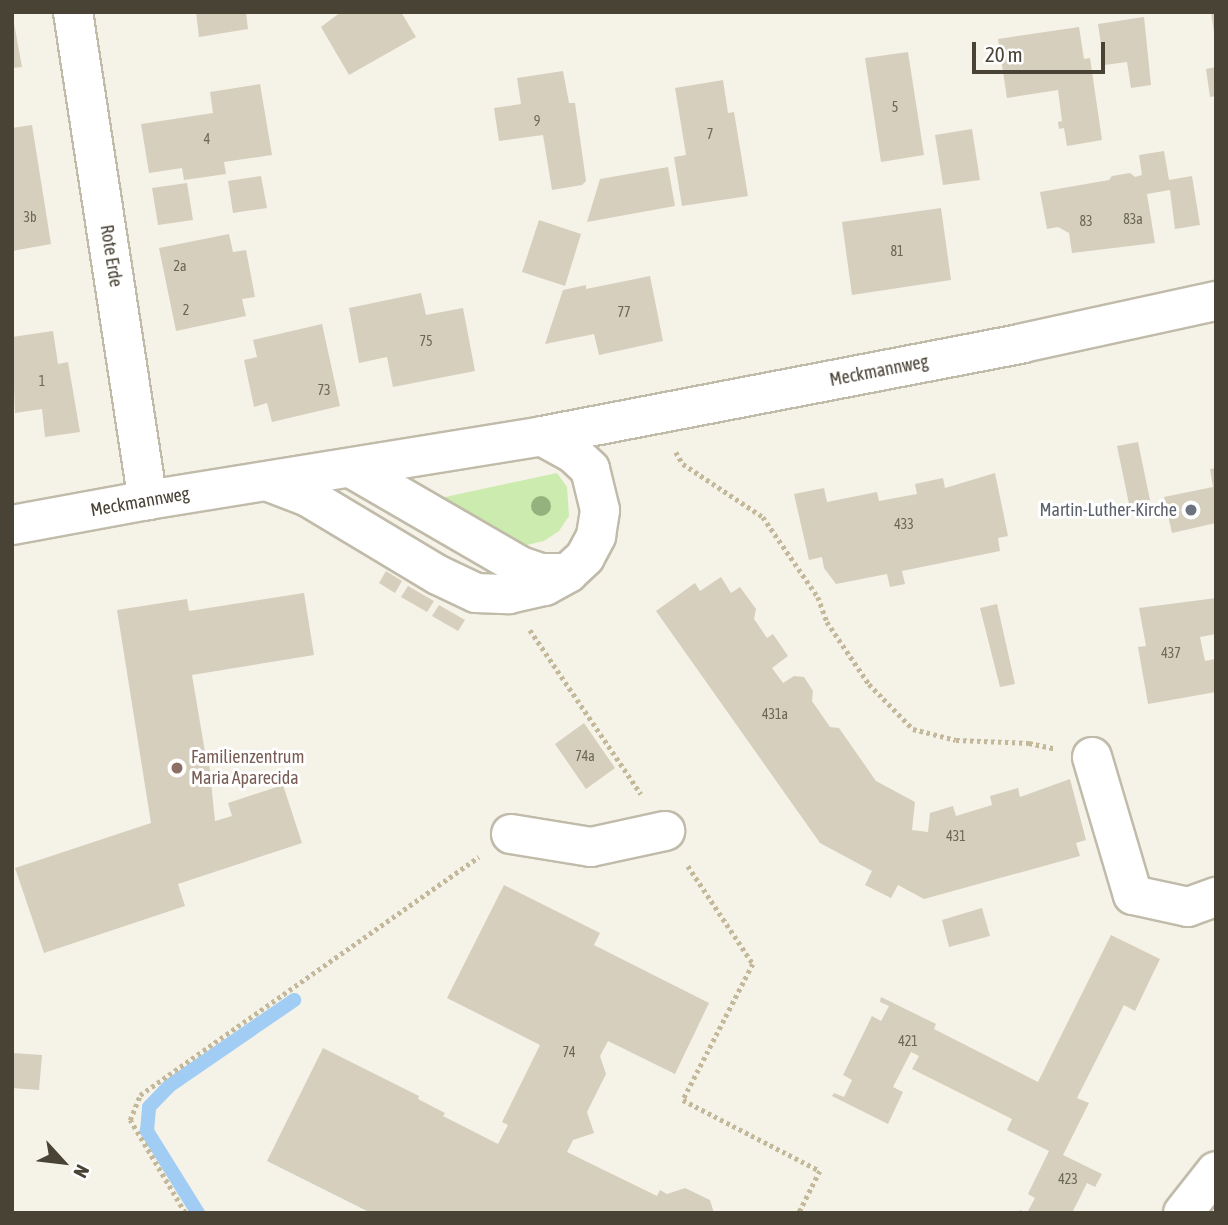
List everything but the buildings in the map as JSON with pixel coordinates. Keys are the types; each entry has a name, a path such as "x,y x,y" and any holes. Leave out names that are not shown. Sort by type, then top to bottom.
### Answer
{"street":[{"name":"Rote Erde","path":"73,12 148,500"},
{"name":"Meckmannweg","path":"12,525 148,500 542,436 1023,343 1216,301"},
{"name":"Meckmannweg","path":"269,482 308,497 476,593 509,594 545,586 568,573 585,557 596,536 600,509 590,469 574,454 542,436"},
{"path":"351,468 520,566 540,573 568,573"},
{"path":"1092,757 1133,895 1188,907 1216,897"},
{"path":"511,834 591,847 665,831"},
{"path":"1183,1213 1216,1171"}],"path":[{"path":"650,414 683,464 763,517 818,597 827,622 869,684 913,729 956,740 1029,743 1092,757"},
{"path":"509,594 753,964 683,1100 820,1171 799,1213"},
{"path":"185,1213 130,1120 140,1095 511,834"}],"green space":[{"path":"557,473 567,487 569,516 559,531 544,541 522,546 436,499"}],"waterway":[{"path":"198,1213 147,1131 149,1107 169,1086 294,1000"}],"place":[{"name":"Martin-Luther-Kirche","path":"1191,510"},
{"name":"Familienzentrum Maria Aparecida","path":"177,768"}]}
